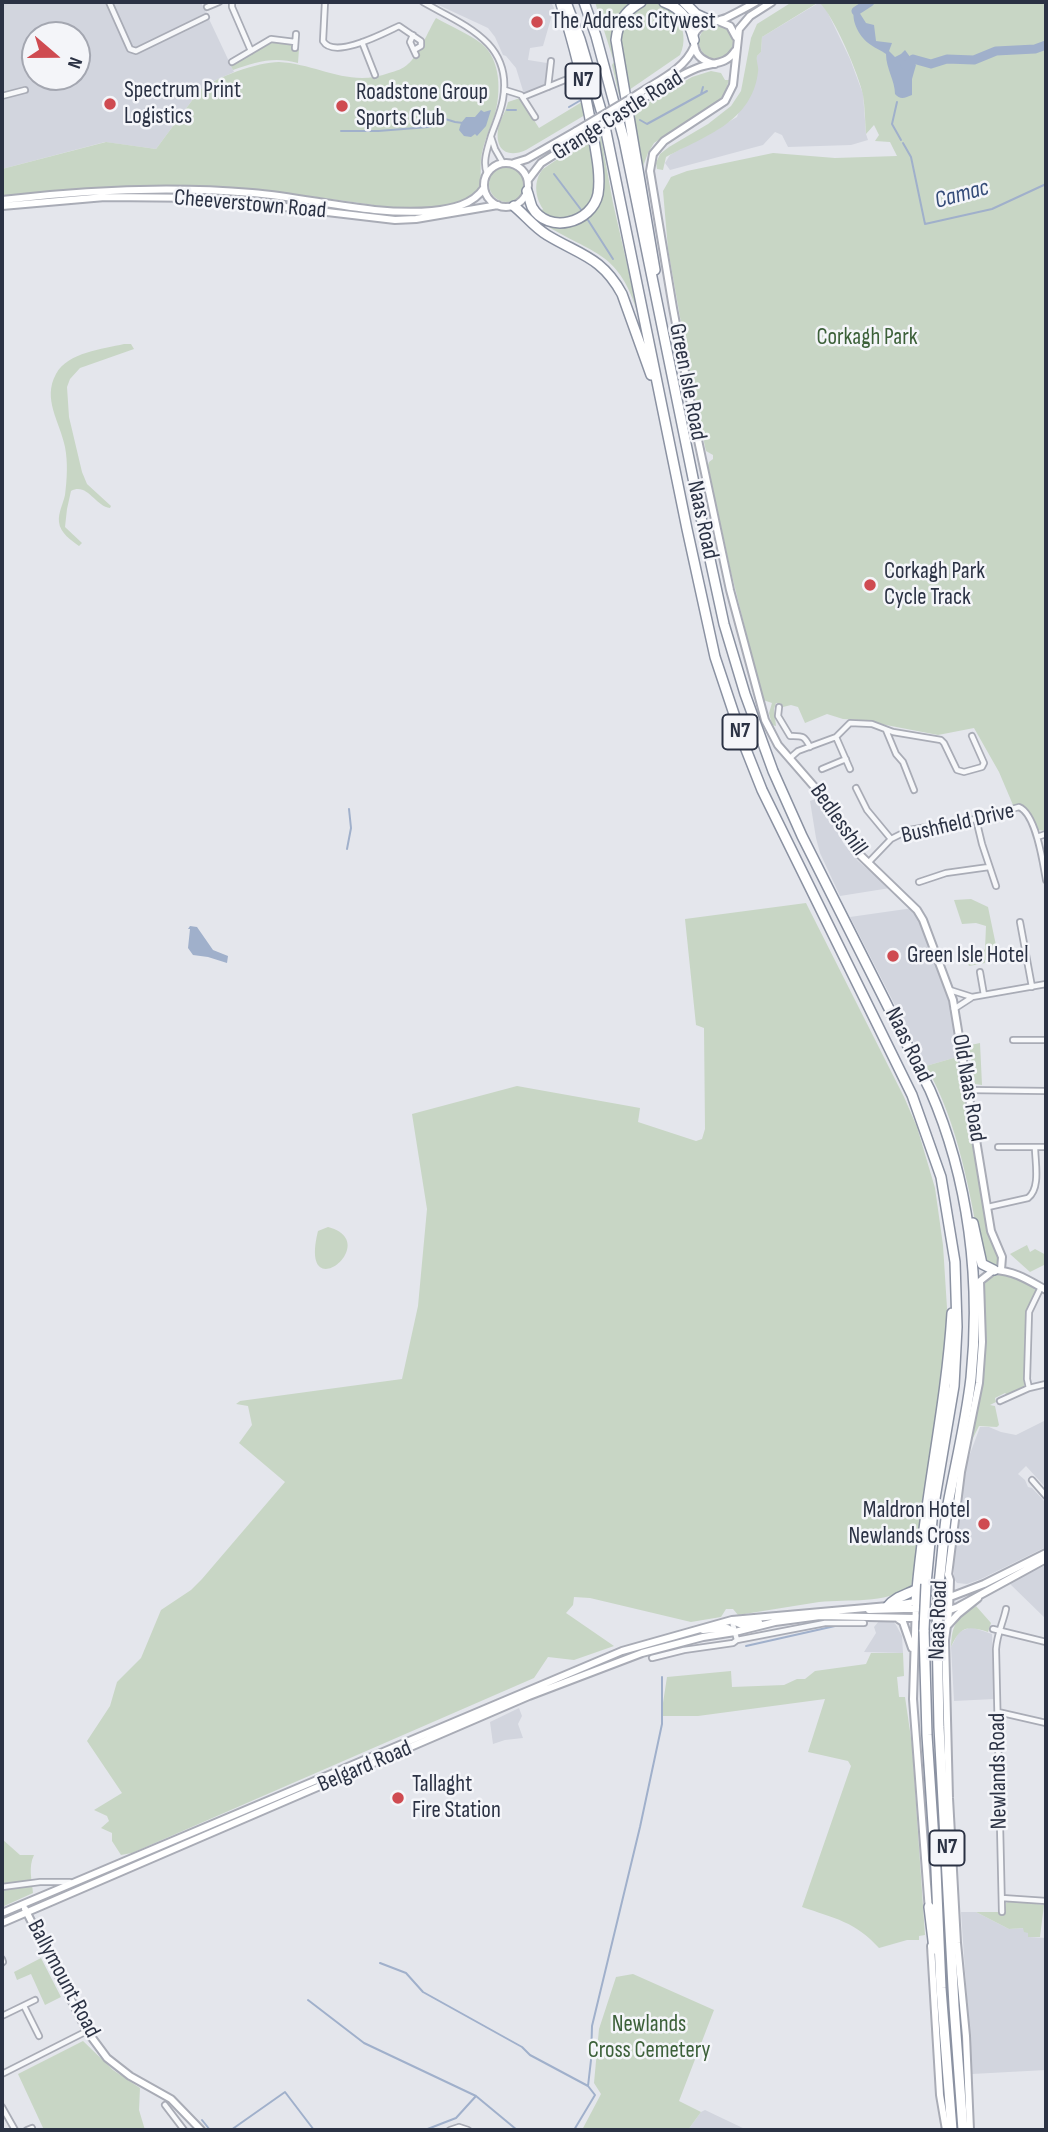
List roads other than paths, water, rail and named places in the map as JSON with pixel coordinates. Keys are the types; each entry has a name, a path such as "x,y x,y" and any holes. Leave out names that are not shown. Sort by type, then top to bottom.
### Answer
{"highway":[{"name":"N7","path":"527,191 531,206 541,216 553,222 566,223 586,214 595,203 598,193 597,163 583,84 560,2"},
{"name":"Naas Road","path":"566,2 603,117 715,657 762,790 912,1095 941,1177 955,1262 957,1328 954,1386 921,1587 941,1988 952,2130"},
{"name":"Naas Road","path":"584,2 624,140 669,369 724,624 757,729 802,836 930,1090 958,1171 972,1257 975,1305 966,1417 948,1506 939,1584 944,1617 939,1727 963,2130"},
{"name":"N7","path":"641,2 622,19 616,40 645,201 669,369"},
{"path":"664,2 678,8 684,15 694,43"},
{"path":"684,2 696,14 715,21"},
{"name":"N7","path":"514,206 546,234 595,261 615,282 622,294 662,407"},
{"path":"958,1171 968,1196 982,1264 998,1270"},
{"path":"968,1431 979,1338 972,1257"},
{"path":"916,1605 921,1587"},
{"path":"888,1606 894,1599 921,1587"},
{"path":"929,1907 941,1988"},
{"name":"N7","path":"957,1943 959,2066"}],"main road":[{"name":"Grange Castle Road","path":"639,97 689,58 698,30 756,2"},
{"path":"736,50 736,37 743,23 772,2"},
{"path":"715,21 730,26 736,37"},
{"name":"Grange Castle Road","path":"694,43 702,59 717,64"},
{"name":"Grange Castle Road","path":"512,163 527,159 577,135 639,97 692,70 729,59 736,50"},
{"name":"Green Isle Road","path":"736,50 732,89 725,101 657,147 650,162 650,171 689,393 730,590 765,720 778,745 790,758"},
{"path":"717,64 724,66 733,75"},
{"name":"Grange Castle Road","path":"528,180 541,163 577,135"},
{"path":"503,163 512,163 522,170 528,180 527,191 522,200 514,206 498,205 488,197 484,188 487,173 494,166 503,163"},
{"name":"Cheeverstown Road","path":"2,200 92,191 212,190 305,199 392,212 416,212 435,211 466,203 477,198 484,188"},
{"name":"Cheeverstown Road","path":"2,206 106,197 208,198 395,220 429,218 498,205"},
{"name":"Bedlesshill","path":"790,758 818,791 849,841 917,910"},
{"name":"Old Naas Road","path":"917,910 923,919 950,990 993,1238 1002,1256 998,1270"},
{"path":"948,1598 948,1574 957,1498 981,1361 980,1281 983,1276 998,1270 1021,1275 1044,1289"},
{"name":"Belgard Road","path":"2,1923 612,1654 732,1620 916,1605 948,1598 1000,1577 1046,1553"},
{"path":"944,1617 1046,1559"},
{"path":"944,1617 950,1585 948,1574"},
{"path":"950,1585 956,1591 963,1592"},
{"path":"944,1617 958,1614 989,1590"},
{"path":"851,1609 881,1611 916,1605 937,1608 944,1617"},
{"path":"916,1605 913,1699 940,2095 946,2130"},
{"name":"Belgard Road","path":"2,1913 529,1696 642,1653 775,1622 821,1616 944,1617"},
{"path":"892,1617 903,1622 913,1650"},
{"name":"Naas Road","path":"944,1617 948,1775 970,2130"},
{"name":"Belgard Road","path":"732,1620 742,1625 775,1622"},
{"name":"Belgard Road","path":"694,1629 727,1628 735,1632"},
{"name":"Ballymount Road","path":"23,1904 87,2031 114,2064 171,2099 201,2130"}],"street":[{"path":"109,2 130,49 136,51 206,17"},
{"path":"207,7 219,2"},
{"path":"239,2 232,3 251,51"},
{"path":"325,2 323,41 331,48 362,42 399,26 413,35 421,43 415,52 410,42 413,35"},
{"path":"423,2 466,25 487,41 500,63 505,90 487,149 487,173"},
{"path":"232,62 271,40 295,45 296,34"},
{"path":"362,42 375,75"},
{"path":"548,87 551,61"},
{"path":"523,97 565,80"},
{"path":"505,90 523,97 535,117"},
{"path":"2,96 21,91"},
{"path":"491,136 503,163"},
{"path":"779,707 778,716 790,736 805,737 810,747"},
{"path":"790,758 798,751 836,737 850,723 872,724 941,740 957,770 964,772 982,767 985,760 972,736"},
{"path":"885,729 914,790"},
{"path":"836,737 850,769"},
{"path":"822,769 846,760"},
{"path":"856,788 867,810 891,839"},
{"name":"Bushfield Drive","path":"868,863 891,839 909,830 1023,808 1027,811 1037,837 1046,880"},
{"path":"976,819 996,886"},
{"path":"1037,837 1046,834"},
{"path":"919,882 946,873 989,867"},
{"path":"1020,922 1032,986"},
{"path":"980,972 984,995"},
{"path":"954,1009 972,997 1046,984"},
{"path":"950,990 972,997"},
{"path":"1013,1040 1046,1040"},
{"path":"968,1090 1046,1091"},
{"path":"998,1147 1046,1147"},
{"path":"988,1207 1033,1195 1035,1147"},
{"path":"1029,1388 1029,1312 1044,1289"},
{"path":"1000,1401 1029,1388 1046,1384"},
{"path":"1032,1480 1046,1496"},
{"name":"Newlands Road","path":"1002,1912 996,1630 1003,1623 1006,1609"},
{"path":"732,1620 737,1640"},
{"path":"652,1658 825,1623 864,1623"},
{"path":"996,1630 1046,1642"},
{"path":"998,1712 1046,1723"},
{"path":"2,1887 79,1881"},
{"path":"1002,1898 1046,1901"},
{"path":"2,2016 35,2000"},
{"path":"24,2006 39,2036"},
{"path":"3,2071 87,2031"},
{"path":"165,2105 186,2129"},
{"path":"2,2109 15,2130"},
{"path":"450,2130 459,2127 468,2130"}],"water":[{"path":"864,7 859,12 866,23 874,25 876,41 892,43 889,51 895,57 905,50 916,65 912,79 912,95 903,98 895,94 886,54 867,42 857,29 854,9"},
{"path":"481,110 491,110 486,126 477,136 464,136 459,130 461,123 466,117 475,117"},
{"path":"190,926 197,927 213,950 228,956 227,963 193,955 188,948"}],"waterway":[{"name":"Camac","path":"856,11 870,2"},
{"name":"Camac","path":"905,65 913,59 931,64 947,59 974,60 996,51 1035,49 1046,45"},
{"path":"701,94 703,87"},
{"path":"640,120 647,124 707,91"},
{"path":"569,107 581,100"},
{"name":"Camac","path":"897,102 892,124 901,140"},
{"path":"507,110 516,110"},
{"path":"341,131 429,127 436,125 438,119 442,118 463,123"},
{"name":"Camac","path":"903,143 911,157 925,224 992,209 1046,184"},
{"path":"554,174 582,211"},
{"path":"588,220 613,259"},
{"path":"347,849 351,828 349,809"},
{"path":"746,1646 835,1626"},
{"path":"588,2086 592,2026 662,1724 662,1677"},
{"path":"380,1963 406,1973 423,1992 588,2086 595,2095 574,2130"},
{"path":"308,2000 364,2043 476,2096"},
{"path":"231,2130 285,2092 314,2130"},
{"path":"425,2130 456,2118 476,2096 517,2130"},
{"path":"202,2120 210,2130"}],"place":[{"name":"The Address Citywest","path":"537,22"},
{"name":"Spectrum Print Logistics","path":"110,104"},
{"name":"Roadstone Group Sports Club","path":"342,106"},
{"name":"Corkagh Park Cycle Track","path":"870,585"},
{"name":"Green Isle Hotel","path":"893,956"},
{"name":"Maldron Hotel Newlands Cross","path":"984,1524"},
{"name":"Tallaght Fire Station","path":"398,1798"}],"park label":[{"name":"Corkagh Park","path":"867,338"},
{"name":"Newlands Cross Cemetery","path":"649,2038"}]}
